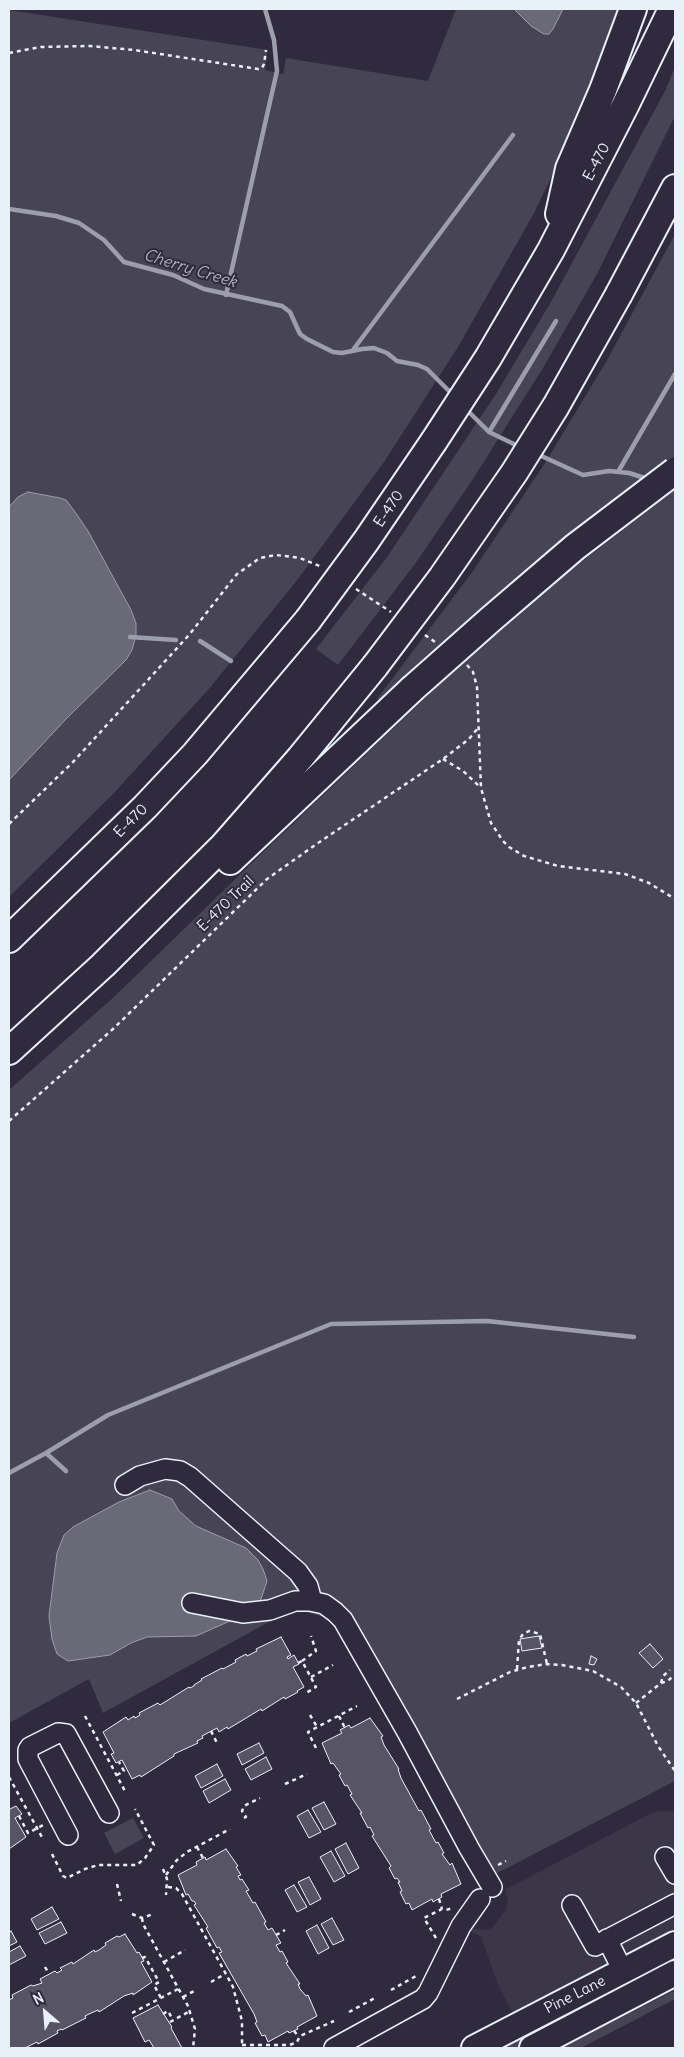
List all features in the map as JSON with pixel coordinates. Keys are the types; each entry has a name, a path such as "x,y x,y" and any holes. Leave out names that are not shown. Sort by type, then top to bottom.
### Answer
{"highway":[{"path":"551,250 569,169 603,90 634,9"},
{"name":"E-470","path":"9,939 82,870 170,780 247,694 308,620 366,541 469,387 551,250 625,106 672,9"},
{"path":"9,1051 144,925 223,846 300,758 374,666 442,577 514,473 556,406 619,294 675,188"},
{"path":"56,1009 95,990 412,689 491,618 575,547 675,470"}],"main road":[{"name":"Pine Lane","path":"474,2048 675,1944"},
{"name":"Pine Lane","path":"532,2048 675,1973"}],"lane":[{"path":"125,1485 140,1476 165,1469 180,1472 190,1477 298,1572 308,1586 312,1601"},
{"path":"192,1603 243,1613 270,1610 295,1601 312,1601 324,1604 343,1620 408,1732 469,1848 486,1893 461,1926 428,1993 423,1999 334,2048"},
{"path":"68,1835 28,1759 30,1747 58,1733 66,1734 109,1813"},
{"path":"665,1857 675,1874"},
{"path":"572,1905 594,1946 675,1904"},
{"path":"607,1939 623,1971"}],"path":[{"path":"9,53 41,47 90,46 134,50 258,69 262,68 264,64 266,50"},
{"name":"E-470 Trail","path":"9,1121 113,1029 267,879 443,759 468,739 479,727"},
{"path":"443,759 463,771 481,788"},
{"path":"517,1670 519,1640 523,1634 529,1631 540,1634 548,1664"},
{"path":"306,1692 312,1691 316,1687 300,1662 316,1652 311,1636"},
{"path":"457,1698 517,1670 548,1664 570,1666 602,1675 621,1687 636,1704 658,1746 675,1771"},
{"path":"310,1677 333,1665"},
{"path":"661,1683 663,1676 670,1670"},
{"path":"636,1704 661,1683 668,1681 674,1675"},
{"path":"316,1748 308,1732 356,1706"},
{"path":"310,1715 317,1727"},
{"path":"338,1715 345,1728"},
{"path":"85,1716 126,1793"},
{"path":"211,1731 217,1743"},
{"path":"116,1775 124,1771 119,1762"},
{"path":"285,1784 307,1774"},
{"path":"9,1776 43,1838"},
{"path":"244,1818 246,1817 242,1810 244,1806 260,1798"},
{"path":"52,1854 63,1876 67,1878 92,1867 137,1865 146,1859 154,1845 135,1809"},
{"path":"18,1816 28,1833 50,1821"},
{"path":"166,1876 177,1860 197,1846 230,1829"},
{"path":"197,1846 203,1858"},
{"path":"163,1869 168,1887 166,1895"},
{"path":"116,1884 121,1901"},
{"path":"168,1887 176,1888 182,1894 233,1988 241,2014 242,2047 295,2044 299,2037 334,2021"},
{"path":"439,1898 442,1909"},
{"path":"132,1914 142,1918 153,1914"},
{"path":"142,1918 143,1924 190,2011 195,2028 193,2048"},
{"path":"276,1935 285,1930"},
{"path":"164,1962 185,1950"},
{"path":"142,1958 145,1956 159,1982 154,1985 161,1998"},
{"path":"45,1967 49,1974"},
{"path":"211,1982 226,1974"},
{"path":"391,1990 416,1976"},
{"path":"132,2013 178,1989"},
{"path":"183,1997 196,1990"},
{"path":"349,2012 375,1998"},
{"path":"163,2014 168,2011 171,2021 190,2011"},
{"path":"294,2031 299,2037"}],"shaded area":[{"path":"456,9 624,9 566,147 533,215 458,347 384,462 295,583 208,690 113,794 9,897 9,10 268,50 265,70 283,74 286,58 428,81"},
{"path":"675,67 675,116 597,274 543,368 473,479 415,564 338,665 316,649 387,557 496,394 552,300 665,91"},
{"path":"675,234 675,456 647,476 380,702 377,699 473,571 545,463 606,362"},
{"path":"675,490 675,1781 482,1881 337,1620 296,1610 287,1612 103,1713 89,1679 9,1723 9,1090 115,996 442,682 563,576"},
{"path":"660,1811 675,1812 675,1934 515,2017 499,1987 481,1937 470,1931 471,1929 489,1930 494,1926 506,1909 508,1900 506,1889 650,1814"},
{"path":"133,1818 144,1838 115,1854 104,1833"},
{"path":"675,1990 675,1999 581,2048 562,2048"},
{"path":"587,2000 588,2003 532,2040 515,2048 495,2048"}],"water":[{"path":"514,9 563,9 553,29 549,34 544,34 531,26"},
{"path":"28,492 66,500 88,531 131,610 136,623 136,635 132,650 126,660 67,718 9,780 9,507 18,497"},
{"path":"150,1490 172,1499 179,1511 196,1526 246,1548 258,1560 267,1581 260,1602 230,1621 196,1636 147,1637 131,1643 110,1655 68,1661 57,1654 52,1639 49,1616 57,1553 64,1535 73,1527 119,1502"}],"building":[{"path":"539,1636 542,1648 522,1651 520,1639"},
{"path":"281,1637 291,1655 287,1657 288,1659 294,1655 299,1664 293,1667 304,1687 298,1692 285,1699 284,1697 262,1711 261,1709 228,1729 227,1727 219,1732 217,1728 202,1736 203,1738 197,1741 198,1743 174,1754 174,1756 141,1777 140,1775 132,1779 122,1760 116,1763 111,1754 114,1753 103,1732 126,1717 128,1720 134,1716 135,1718 140,1715 139,1713 158,1703 160,1705 189,1687 194,1686 201,1679"},
{"path":"650,1644 663,1659 653,1668 639,1653"},
{"path":"591,1656 597,1659 594,1665 589,1664"},
{"path":"370,1718 383,1736 381,1737 384,1745 399,1769 401,1778 419,1811 421,1810 431,1829 429,1830 444,1853 442,1854 450,1865 452,1863 461,1884 441,1894 442,1897 433,1902 432,1899 412,1910 409,1903 406,1904 400,1892 402,1891 398,1882 400,1882 397,1878 395,1879 389,1868 391,1866 372,1836 374,1835 370,1827 368,1828 360,1813 362,1813 350,1795 352,1794 339,1775 341,1774 333,1763 331,1764 322,1743 342,1733 340,1730 349,1725 351,1728"},
{"path":"259,1743 264,1753 242,1765 237,1754"},
{"path":"266,1757 272,1769 251,1780 245,1769"},
{"path":"217,1764 223,1776 201,1788 195,1776"},
{"path":"225,1779 231,1790 209,1803 203,1791"},
{"path":"324,1802 336,1824 324,1830 312,1808"},
{"path":"9,1806 10,1809 16,1806 22,1814 15,1818 26,1837 9,1849"},
{"path":"308,1810 321,1832 309,1838 297,1816"},
{"path":"346,1843 359,1868 348,1874 335,1849"},
{"path":"226,1849 238,1866 236,1867 241,1875 238,1876 249,1890 246,1891 253,1903 255,1902 266,1922 264,1923 268,1930 272,1928 281,1943 276,1945 280,1952 282,1951 288,1962 286,1963 300,1984 298,1984 300,1989 306,1996 308,1995 317,2016 297,2027 298,2029 289,2033 288,2031 268,2042 265,2035 262,2036 255,2023 257,2022 254,2014 219,1953 222,1952 219,1947 217,1948 206,1928 208,1927 194,1905 196,1904 188,1894 186,1895 178,1875 197,1865 196,1862 203,1858 205,1857 206,1860"},
{"path":"331,1851 345,1876 334,1882 320,1857"},
{"path":"309,1877 321,1899 310,1905 298,1882"},
{"path":"294,1885 307,1907 297,1912 285,1890"},
{"path":"52,1907 59,1919 37,1930 31,1919"},
{"path":"332,1918 344,1940 333,1945 321,1924"},
{"path":"61,1922 67,1933 45,1944 39,1933"},
{"path":"317,1925 329,1948 318,1954 306,1931"},
{"path":"11,1931 17,1942 9,1946 9,1933"},
{"path":"125,1934 137,1953 139,1952 144,1961 141,1962 152,1982 133,1995 133,1993 124,1996 99,2012 98,2010 85,2016 86,2018 57,2031 58,2033 38,2044 37,2042 25,2048 9,2048 9,2000 13,1998 12,1995 31,1985 42,1983 40,1979 55,1971 57,1973 62,1970 60,1968 72,1962 73,1964 94,1950 95,1952 99,1950 106,1945 105,1943 117,1936"},
{"path":"20,1946 26,1956 9,1965 9,1952"},
{"path":"158,2005 172,2027 182,2048 154,2048 149,2040 145,2042 133,2018"}],"waterway":[{"path":"226,295 277,71 274,40 265,9"},
{"path":"353,350 513,135"},
{"name":"Cherry Creek","path":"9,209 56,216 79,223 104,240 124,262 173,275 204,289 282,306 290,312 300,334 307,339 333,352 342,353 374,348 387,353 397,361 418,365 427,369 454,396"},
{"path":"489,432 556,321"},
{"path":"618,472 675,374"},
{"name":"Cherry Creek","path":"466,409 489,432 520,447"},
{"name":"Cherry Creek","path":"537,454 583,475 609,471 629,473 648,479"},
{"path":"130,637 176,640"},
{"path":"200,641 231,661"},
{"path":"9,1473 108,1415 331,1324 487,1321 634,1337"},
{"path":"46,1453 66,1471"}]}
